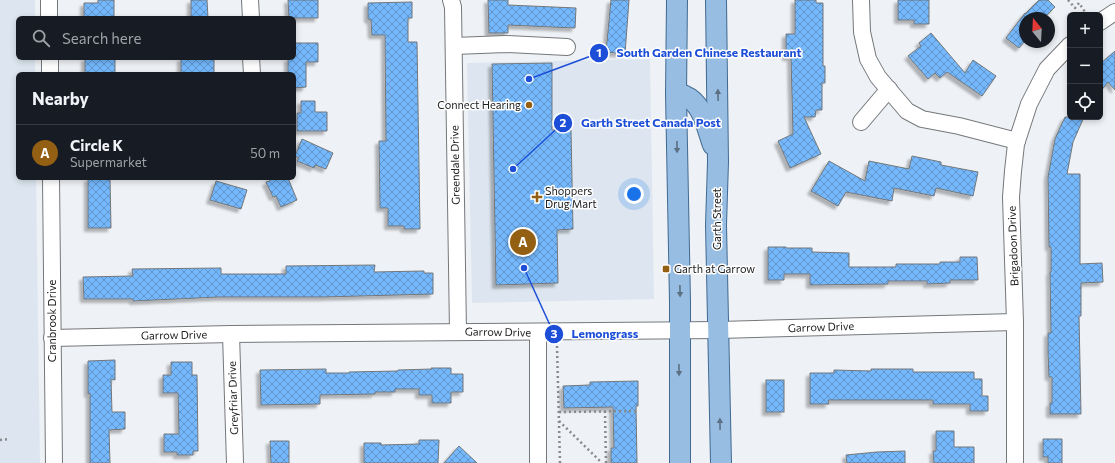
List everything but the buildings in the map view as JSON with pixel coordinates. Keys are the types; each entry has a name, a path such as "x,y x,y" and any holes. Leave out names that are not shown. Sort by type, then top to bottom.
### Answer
{"main road":[{"path":"677,0 676,94 680,463"},
{"name":"Garth Street","path":"716,0 718,162 716,225 721,463"},
{"path":"676,94 685,96 693,101 702,113 718,162"}],"street":[{"path":"49,0 49,16"},
{"path":"250,0 250,16"},
{"name":"Greendale Drive","path":"451,0 453,7 454,46 458,331"},
{"path":"861,0 862,32 868,59 878,77 907,111 922,119 959,126 1017,141"},
{"path":"1103,20 1115,12"},
{"path":"454,46 506,44 567,47"},
{"name":"Brigadoon Drive","path":"1015,463 1015,322 1011,197 1012,171 1017,141 1029,104 1046,69 1067,48"},
{"path":"50,60 50,72"},
{"path":"251,60 252,72"},
{"path":"861,122 889,90"},
{"name":"Cranbrook Drive","path":"51,180 54,463"},
{"name":"Garrow Drive","path":"52,338 458,331 557,332 719,330 1015,322"},
{"path":"538,332 538,463"},
{"name":"Greyfriar Drive","path":"231,334 235,463"}],"path":[{"path":"1068,0 1075,8 1079,3 1085,12"},
{"path":"557,332 560,463"},
{"path":"605,411 606,463"},
{"path":"559,412 638,411"},
{"path":"559,421 602,463"},
{"path":"0,440 10,438"}],"shaded area":[{"path":"0,0 35,0 35,16 16,16 16,60 35,60 35,72 16,72 16,180 36,180 40,463 0,463"},
{"path":"650,59 654,299 472,303 467,63"}],"place":[{"name":"South Garden Chinese Restaurant","path":"529,79"},
{"name":"Connect Hearing","path":"529,105"},
{"name":"Garth Street Canada Post","path":"513,169"},
{"name":"Shoppers Drug Mart","path":"537,197"},
{"name":"Circle K","path":"523,242"},
{"name":"Lemongrass","path":"524,268"},
{"name":"Garth at Garrow","path":"666,269"}]}
